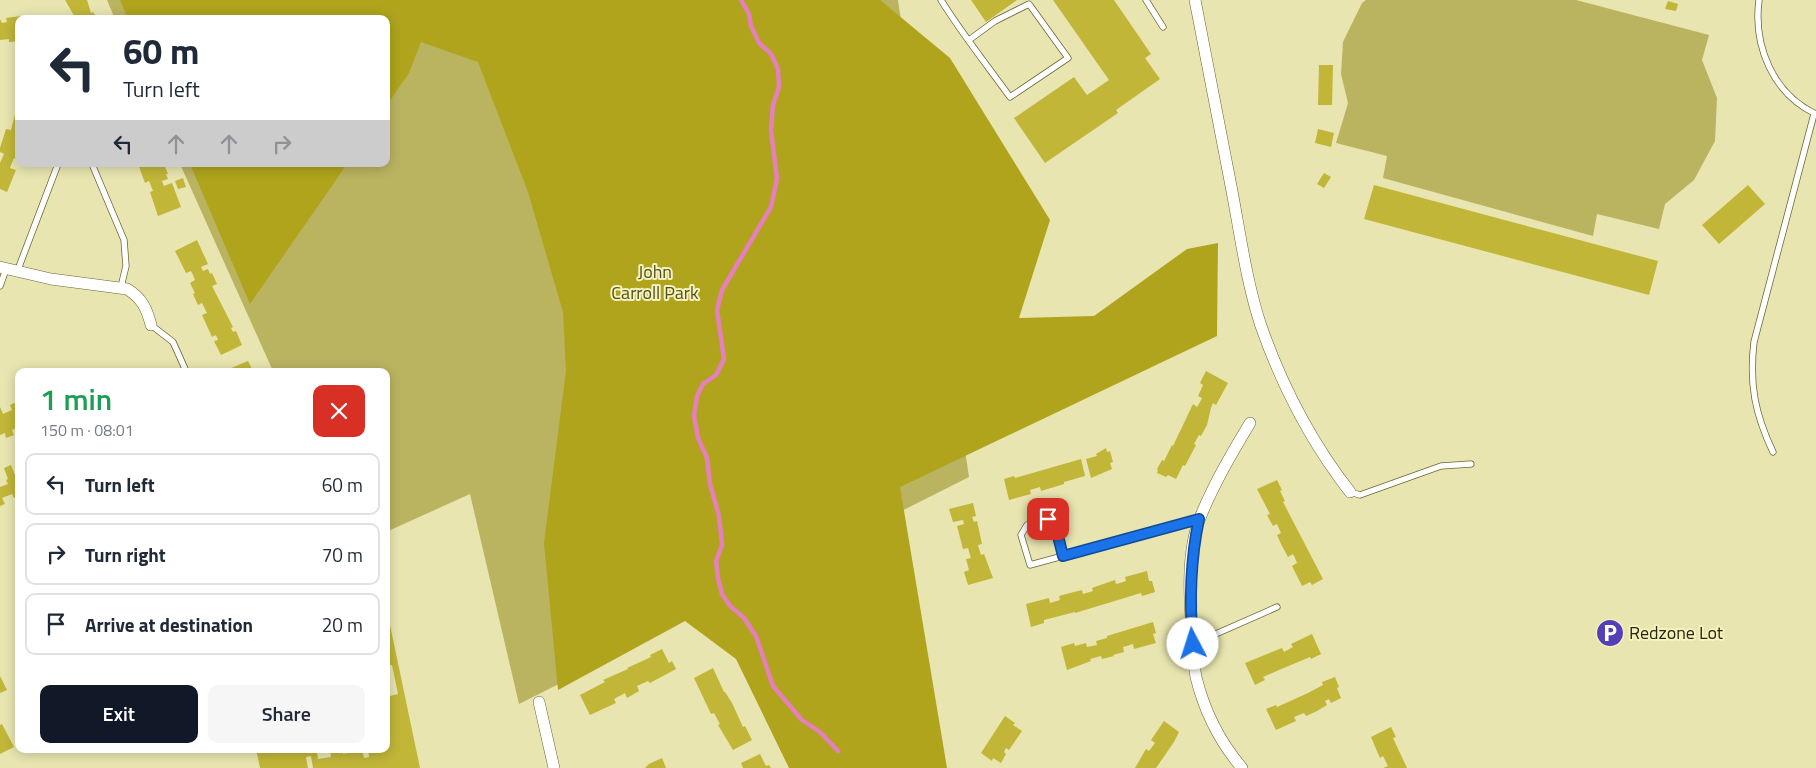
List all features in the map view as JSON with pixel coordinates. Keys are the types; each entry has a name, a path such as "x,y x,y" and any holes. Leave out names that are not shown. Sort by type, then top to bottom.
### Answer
{"street":[{"path":"1195,0 1247,267 1261,325 1278,370 1305,428 1328,464 1350,492"},
{"path":"8,269 51,279 121,287 134,293 141,300 147,308 151,325"},
{"path":"1242,768 1227,750 1210,718 1196,676 1190,602 1193,549 1199,519 1226,464 1250,423"},
{"path":"539,702 554,768"}],"lane":[{"path":"941,0 969,40 1010,97 1068,58 1029,4 995,22 969,40"},
{"path":"1146,0 1163,27"},
{"path":"1759,0 1758,31 1762,51 1773,76 1785,91 1804,108 1815,114 1754,342 1751,368 1754,397 1764,431 1773,452"},
{"path":"0,286 57,167"},
{"path":"93,167 124,240 126,266 121,287"},
{"path":"151,325 173,342 185,368"},
{"path":"1350,492 1360,495 1404,477 1441,466 1471,464"},
{"path":"1063,556 1055,524 1048,519 1026,525 1022,534 1030,565 1199,519"},
{"path":"1193,644 1277,607"}],"green space":[{"name":"John Carroll Park","path":"107,0 898,0 969,477 519,704 470,494 390,530 390,368 272,368 181,167 390,167 390,15 113,15"},
{"name":"John Carroll Park","path":"120,0 880,0 950,58 1050,220 1019,318 1094,316 1187,249 1218,243 1217,336 900,487 947,768 789,768 736,659 685,621 558,690 544,543 566,371 563,312 528,192 478,62 421,42 409,73 390,100 390,15 126,15"},
{"path":"1366,0 1576,0 1709,35 1702,60 1717,98 1715,141 1694,180 1665,204 1659,229 1597,214 1593,236 1383,178 1387,156 1336,143 1348,103 1341,74 1343,42 1362,3"},
{"path":"191,167 345,167 250,304"}],"building":[{"path":"65,0 87,0 91,13 93,12 95,15 74,15"},
{"path":"971,0 1017,0 986,22"},
{"path":"1053,0 1114,0 1151,54 1145,58 1160,79 1116,110 1118,113 1045,163 1014,118 1074,77 1087,95 1109,80"},
{"path":"1668,1 1678,4 1676,11 1665,9"},
{"path":"15,17 15,41 9,42 9,39 0,40 0,19 2,23 7,22 6,18"},
{"path":"1319,65 1333,65 1332,105 1318,105"},
{"path":"15,114 15,158 10,168 16,170 7,192 0,189 0,163 4,154 0,152 0,148 6,129 11,130"},
{"path":"1318,129 1334,133 1331,147 1315,143"},
{"path":"139,167 165,167 168,179 162,181 164,186 172,183 181,207 158,216 150,192 153,191 149,181 145,183"},
{"path":"1324,173 1331,177 1324,188 1317,184"},
{"path":"183,178 186,187 178,189 175,181"},
{"path":"1374,185 1658,261 1649,295 1364,219"},
{"path":"1748,185 1765,204 1719,244 1702,225"},
{"path":"197,240 208,264 201,267 203,271 208,269 210,274 212,273 217,284 212,286 233,327 231,328 233,332 236,331 242,345 221,355 214,341 218,340 216,335 212,337 202,315 207,313 202,303 198,305 193,294 195,293 190,283 195,280 193,275 191,271 186,273 175,251"},
{"path":"248,361 252,368 231,368"},
{"path":"1206,371 1228,383 1216,405 1213,403 1207,425 1194,444 1196,445 1185,466 1183,465 1176,479 1168,475 1166,477 1157,473 1157,469 1173,446 1193,404 1197,407 1202,398 1198,396 1203,385 1200,383"},
{"path":"15,403 15,429 12,430 14,435 6,438 5,433 0,435 0,407 3,414 12,410 10,405"},
{"path":"1106,448 1107,452 1110,451 1113,462 1110,463 1112,469 1091,478 1086,459 1097,456 1096,454"},
{"path":"1081,459 1085,476 1041,491 1040,487 1030,490 1031,494 1009,500 1004,479 1014,476 1015,478"},
{"path":"11,465 15,475 15,497 12,494 2,498 5,504 0,506 0,487 8,484 4,468"},
{"path":"1277,480 1285,501 1283,502 1323,579 1312,585 1310,582 1302,586 1292,566 1297,563 1295,558 1293,554 1288,557 1277,535 1281,533 1277,524 1273,526 1267,515 1270,514 1257,489"},
{"path":"973,503 976,516 972,517 974,522 977,521 982,544 978,545 979,549 981,555 984,554 993,578 968,585 964,572 969,570 966,559 971,558 968,548 963,549 957,526 964,524 963,520 953,522 949,509"},
{"path":"1147,571 1149,581 1152,581 1155,592 1142,596 1141,593 1075,613 1044,620 1044,623 1031,627 1026,604 1049,598 1050,603 1060,600 1059,596 1082,590 1083,594 1093,591 1092,588 1103,584 1115,580 1116,584 1120,583 1126,581 1125,577"},
{"path":"1153,622 1156,633 1153,634 1156,643 1134,649 1133,644 1123,647 1124,652 1102,659 1101,656 1090,659 1091,661 1067,670 1061,647 1074,643 1075,646 1086,643 1087,647 1097,645 1096,641 1107,638 1107,636"},
{"path":"390,625 420,768 313,768 311,756 306,757 308,768 260,768 257,753 317,753 318,759 331,757 330,753 363,753 364,758 369,757 368,753 390,753 390,696 398,694 392,665 390,665"},
{"path":"1312,634 1321,654 1263,677 1265,680 1255,685 1245,663 1282,648 1284,652 1293,647 1291,644"},
{"path":"662,649 669,663 672,661 676,669 650,683 648,681 637,686 639,691 627,698 625,693 614,699 616,703 590,715 580,695 605,682 603,680 651,657 650,655"},
{"path":"713,668 724,692 752,740 733,750 718,725 720,724 714,713 711,714 694,678"},
{"path":"0,676 7,690 0,693"},
{"path":"1335,677 1341,698 1331,703 1329,699 1325,701 1327,705 1317,711 1306,716 1304,713 1294,717 1296,721 1276,730 1266,709 1276,705 1277,707 1308,693 1323,685 1322,682"},
{"path":"1005,716 1022,731 1009,750 1006,748 1004,752 1006,754 1001,763 993,758 992,761 981,753"},
{"path":"1164,721 1179,732 1174,742 1156,768 1135,768 1146,749 1149,751 1155,743 1151,740"},
{"path":"2,724 14,747 0,754 0,725"},
{"path":"1391,727 1396,737 1393,738 1407,768 1383,768 1388,766 1383,756 1380,758 1371,737"},
{"path":"760,754 766,766 769,765 771,768 743,768 741,763"},
{"path":"662,758 666,768 645,768 649,764"}],"waterway":[{"path":"741,0 749,14 751,26 759,43 771,54 778,69 779,87 773,105 771,130 777,179 771,207 722,290 717,310 724,359 716,375 703,384 697,396 694,416 698,438 707,458 710,484 719,516 722,545 716,561 722,594 730,606 744,618 756,636 773,686 802,720 820,732 838,751"}],"place":[{"name":"Redzone Lot","path":"1610,633"}],"route":[{"path":"1048,519 1055,524 1063,556 1199,519 1193,549 1190,602 1193,644"}]}
